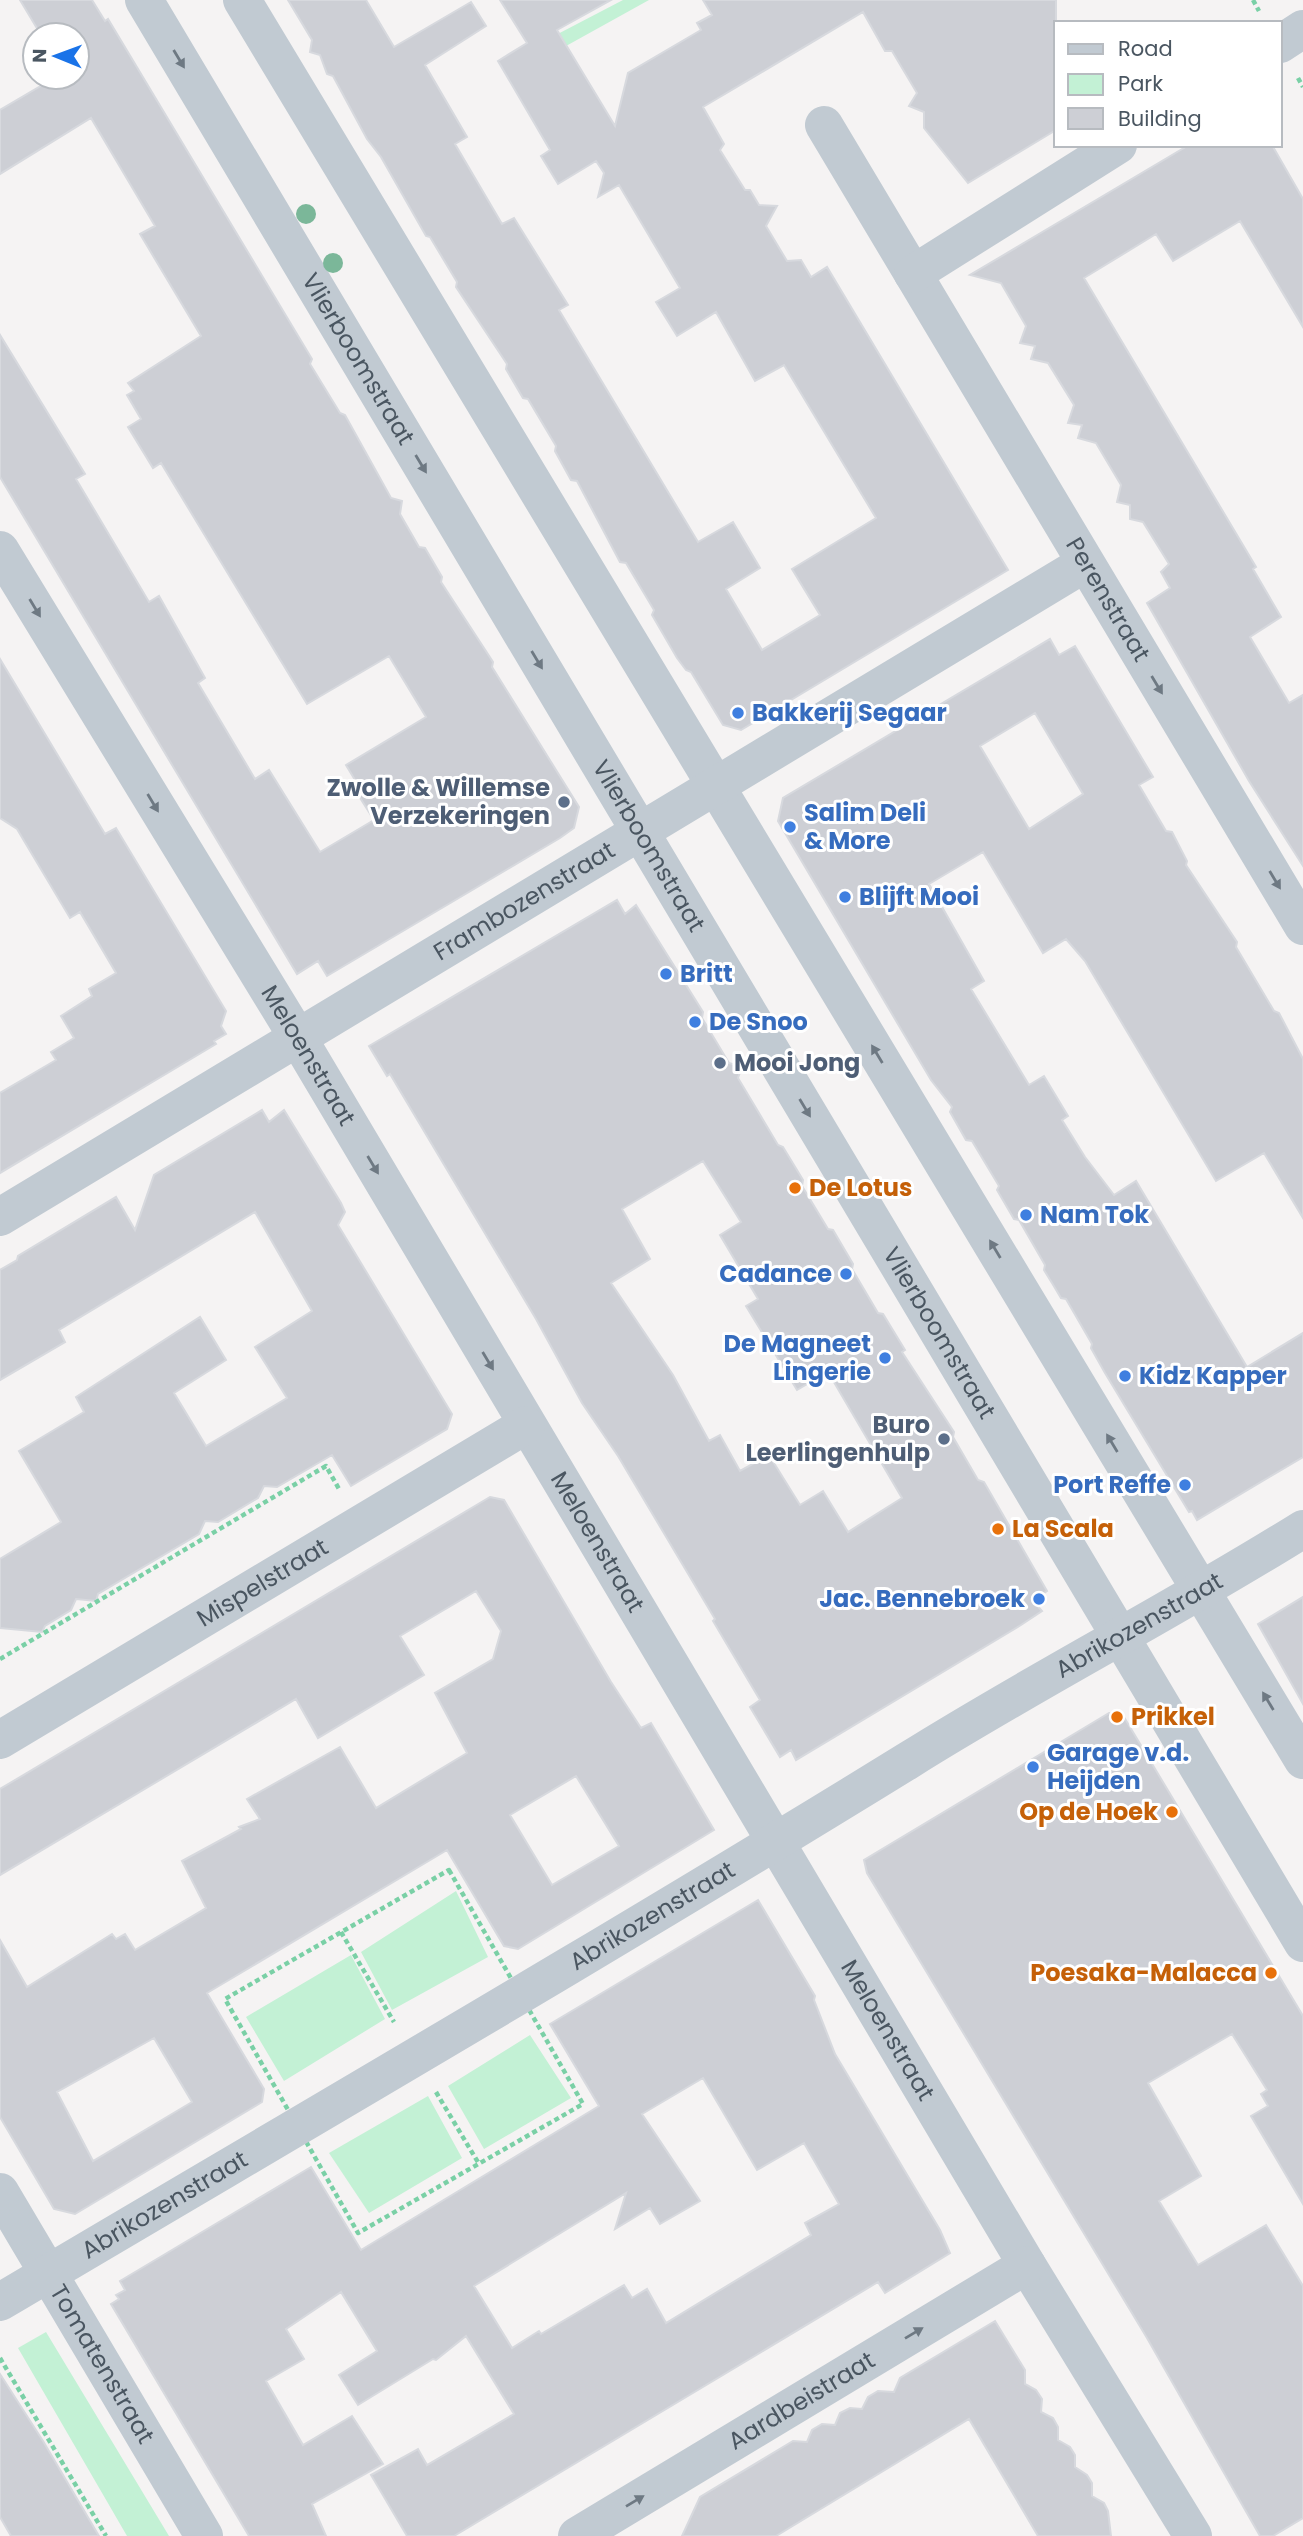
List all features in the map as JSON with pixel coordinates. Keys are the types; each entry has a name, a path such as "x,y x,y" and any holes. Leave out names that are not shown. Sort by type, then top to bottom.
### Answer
{"street":[{"name":"Vlierboomstraat","path":"144,0 1303,1944"},
{"path":"242,0 1303,1760"},
{"path":"1282,43 1303,29"},
{"name":"Perenstraat","path":"824,125 1084,564 1303,926"},
{"path":"913,274 1115,147"},
{"name":"Meloenstraat","path":"0,550 298,1038 1027,2265 1193,2536"},
{"name":"Frambozenstraat","path":"0,1217 1084,564"},
{"name":"Mispelstraat","path":"0,1740 526,1425"},
{"name":"Abrikozenstraat","path":"0,2302 522,1996 910,1759 1202,1592 1303,1529"},
{"name":"Tomatenstraat","path":"0,2192 204,2536"},
{"name":"Aardbeistraat","path":"577,2536 1027,2265"}],"path":[{"path":"0,1659 326,1466 345,1498"},
{"path":"0,2358 106,2536"}],"green space":[{"path":"623,0 649,0 548,56 552,37"},
{"path":"456,1891 488,1957 392,2010 361,1952"},
{"path":"351,1955 385,2019 284,2081 246,2017"},
{"path":"530,2035 571,2098 484,2149 448,2086"},
{"path":"428,2096 462,2158 369,2213 329,2153"},
{"path":"46,2332 169,2536 127,2536 18,2348"}],"building":[{"path":"20,0 92,0 105,21 108,19 312,359 310,364 340,413 345,415 391,498 402,501 400,514 419,547 425,548 442,577 441,582 493,662 492,667 579,807 574,828 560,838 327,976 318,961 297,974 0,477 0,335 85,474 76,479 149,602 159,596 205,678 198,683 255,779 269,770 320,852 374,820 350,782 355,780 346,765 426,717 389,656 307,704 161,463 153,468 128,427 141,419 127,395 134,391 128,383 201,336 140,234 155,226 91,118 0,174 0,110 32,91 91,91 91,21 33,21"},
{"path":"288,0 366,0 394,47 471,2 486,26 425,65 467,137 455,144 502,224 514,218 568,305 559,310 698,542 733,522 760,568 726,589 762,650 820,615 792,569 876,518 784,365 755,381 716,312 677,336 656,302 680,288 619,185 598,197 604,173 596,161 558,184 541,156 550,150 498,61 527,43 500,0 611,0 557,30 615,126 628,73 701,30 697,23 712,15 703,0 1056,0 1054,131 968,183 924,128 924,112 909,106 917,93 892,51 885,51 863,12 703,107 724,144 720,150 745,190 750,190 759,205 777,206 766,226 787,261 801,260 811,277 827,267 1008,570 741,730 723,725 691,672 686,670 677,658 652,615 654,610 626,563 620,562 577,481 571,480 555,451 556,446 528,399 523,398 506,369 507,364 456,287 457,282 430,237 426,236 381,157 367,139 333,76 327,74 320,55 310,52 312,40"},
{"path":"1186,147 1273,147 1303,199 1303,327 1240,221 1173,261 1156,234 1084,278 1256,567 1253,569 1281,617 1250,637 1289,703 1303,695 1303,866 1249,781 1147,603 1170,588 1161,572 1169,564 1143,522 1130,519 1130,505 1117,502 1121,485 1096,443 1078,438 1082,425 1068,423 1074,405 1048,363 1031,359 1035,346 1020,343 1026,326 1001,283 970,275"},
{"path":"1050,639 1059,655 1075,646 1153,777 1139,785 1166,831 1172,832 1187,861 1186,865 1237,942 1236,947 1274,1011 1279,1013 1303,1059 1303,1218 1264,1153 1216,1181 1085,961 1066,939 1043,953 983,852 929,884 984,981 971,989 1029,1085 1044,1076 1068,1116 1062,1120 1085,1157 1114,1195 1136,1181 1247,1367 1303,1333 1303,1457 1197,1520 1192,1511 1189,1512 1105,1373 1066,1299 1061,1298 1044,1270 1045,1265 1019,1220 1014,1219 997,1190 999,1186 972,1141 966,1140 950,1112 952,1107 931,1080 778,821 783,798","holes":["1035,713 1083,794 1029,829 980,746"]},
{"path":"0,659 105,834 116,828 226,1011 221,1026 226,1034 214,1041 216,1044 0,1173 0,1093 56,1060 51,1052 74,1038 61,1016 92,996 89,989 116,973 80,912 70,918 17,829 0,818"},
{"path":"617,900 625,914 636,905 703,1012 702,1018 729,1063 742,1067 738,1078 778,1145 783,1147 803,1180 802,1186 828,1229 833,1230 878,1313 883,1314 905,1350 902,1352 954,1432 953,1437 978,1480 984,1482 1047,1591 1033,1601 1042,1611 796,1760 791,1750 780,1757 750,1707 760,1700 713,1621 715,1619 618,1456 582,1403 536,1319 390,1074 387,1076 369,1046","holes":["703,1161 741,1222 720,1235 758,1299 746,1306 797,1390 828,1372 902,1498 848,1532 823,1491 800,1505 769,1455 740,1471 720,1435 709,1441 673,1375 611,1283 650,1259 622,1209"]},
{"path":"262,1110 269,1122 284,1110 341,1203 345,1212 338,1225 452,1414 447,1429 351,1486 332,1455 277,1487 264,1486 258,1498 218,1522 205,1521 199,1534 98,1594 96,1601 76,1599 71,1610 45,1626 42,1632 0,1628 0,1559 61,1522 19,1451 84,1412 76,1397 200,1317 226,1360 174,1393 206,1446 287,1398 255,1347 312,1311 255,1212 59,1330 65,1342 0,1380 0,1270 17,1260 18,1256 116,1197 135,1230 154,1175"},
{"path":"490,1497 504,1500 611,1682 641,1728 651,1723 714,1830 518,1949 504,1946 447,1850 207,1993 264,2089 262,2102 75,2214 54,2209 0,2117 0,1940 27,1987 112,1934 116,1939 125,1934 135,1950 206,1908 182,1861 241,1829 239,1827 260,1819 247,1799 340,1747 376,1808 467,1753 435,1693 493,1659 501,1631 476,1591 400,1636 424,1675 318,1738 296,1699 0,1875 0,1789","holes":["576,1776 619,1846 552,1885 510,1815","154,2038 192,2102 93,2161 57,2092"]},
{"path":"1303,1597 1303,1704 1258,1624"},
{"path":"1109,1713 1124,1717 1303,2016 1303,2204 1251,2116 1268,2106 1261,2094 1267,2090 1232,2034 1148,2083 1201,2176 1159,2201 1198,2265 1266,2225 1303,2286 1303,2518 1273,2536 1260,2536 1147,2338 867,1873 864,1860"},
{"path":"758,1900 815,1996 814,2000 835,2054 940,2230 950,2253 885,2293 878,2282 454,2536 407,2536 371,2475 418,2449 427,2465 514,2414 466,2336 436,2360 433,2359 358,2405 339,2375 377,2351 341,2292 286,2329 304,2359 266,2381 303,2445 352,2416 383,2464 312,2504 326,2536 249,2536 111,2304 119,2299 116,2295 125,2290 120,2281 311,2167 361,2250 599,2106 550,2024","holes":["703,2078 757,2170 804,2143 839,2204 805,2223 811,2235 666,2323 647,2289 632,2298 624,2285 512,2348 474,2286 626,2193 615,2229 650,2208 660,2224 700,2201 642,2114"]},
{"path":"995,2321 1025,2370 1025,2384 1036,2390 1042,2399 1041,2412 1053,2418 1058,2427 1058,2440 1070,2447 1075,2455 1075,2467 1087,2475 1092,2483 1092,2496 1104,2503 1108,2511 1111,2536 1038,2536 969,2419 776,2536 682,2536 700,2497 793,2441 807,2442 812,2430 822,2424 835,2425 840,2413 850,2408 862,2409 868,2397 878,2391 894,2392 900,2378"},
{"path":"0,2374 99,2536 11,2536 0,2517"}],"place":[{"name":"Bakkerij Segaar","path":"738,713"},
{"name":"Zwolle & Willemse Verzekeringen","path":"564,802"},
{"name":"Salim Deli & More","path":"790,827"},
{"name":"Blijft Mooi","path":"845,897"},
{"name":"Britt","path":"666,974"},
{"name":"De Snoo","path":"695,1022"},
{"name":"Mooi Jong","path":"720,1063"},
{"name":"De Lotus","path":"795,1188"},
{"name":"Nam Tok","path":"1026,1215"},
{"name":"Cadance","path":"846,1274"},
{"name":"De Magneet Lingerie","path":"885,1358"},
{"name":"Kidz Kapper","path":"1125,1376"},
{"name":"Buro Leerlingenhulp","path":"944,1439"},
{"name":"Port Reffe","path":"1185,1485"},
{"name":"La Scala","path":"998,1529"},
{"name":"Jac. Bennebroek","path":"1039,1599"},
{"name":"Prikkel","path":"1117,1717"},
{"name":"Garage v.d. Heijden","path":"1033,1767"},
{"name":"Op de Hoek","path":"1172,1812"},
{"name":"Poesaka-Malacca","path":"1271,1973"}]}
